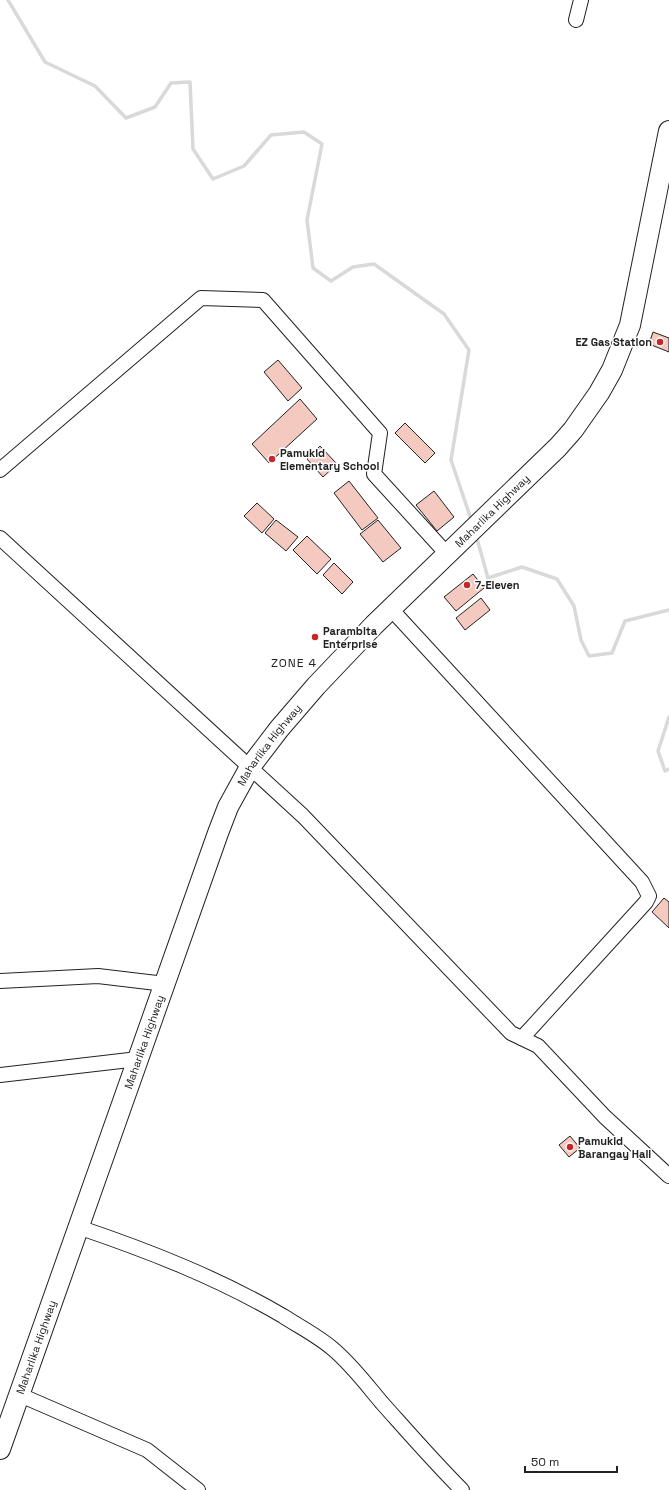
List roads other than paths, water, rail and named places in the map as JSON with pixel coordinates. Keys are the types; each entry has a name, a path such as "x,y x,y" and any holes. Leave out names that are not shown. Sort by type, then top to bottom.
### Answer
{"highway":[{"name":"Maharlika Highway","path":"0,1449 218,833 237,791 250,767 279,729 316,686 453,547 497,507 573,430 599,393 612,370 630,325 636,303 669,131"}],"street":[{"path":"576,20 581,0"},
{"path":"0,470 201,298 263,300 380,433 374,474 453,547"},
{"path":"0,538 303,816 511,1033 538,1046 605,1117 669,1176"},
{"path":"391,609 637,876 647,889 649,896 646,902 522,1038"},
{"path":"0,981 98,976 165,984"},
{"path":"0,1075 138,1059"},
{"path":"78,1227 147,1250 185,1266 261,1303 316,1336 334,1350 360,1376 458,1488"},
{"path":"20,1395 147,1450 198,1490"}],"waterway":[{"path":"8,0 45,62 95,86 126,118 155,107 171,83 190,82 193,149 213,179 244,166 271,135 304,132 322,144 307,220 313,268 331,281 353,267 374,264 444,314 469,350 451,460 472,522"},
{"path":"476,535 488,578 522,567 557,579 574,606 581,640 589,656 612,653 625,621 669,610"},
{"path":"669,717 658,751 665,771 669,769"}],"place":[{"name":"EZ Gas Station","path":"660,342"},
{"name":"Pamukid Elementary School","path":"272,459"},
{"name":"7-Eleven","path":"467,585"},
{"name":"Parambita Enterprise","path":"315,637"},
{"name":"Pamukid Barangay Hall","path":"570,1147"}],"district":[{"name":"ZONE 4","path":"294,663"}]}
